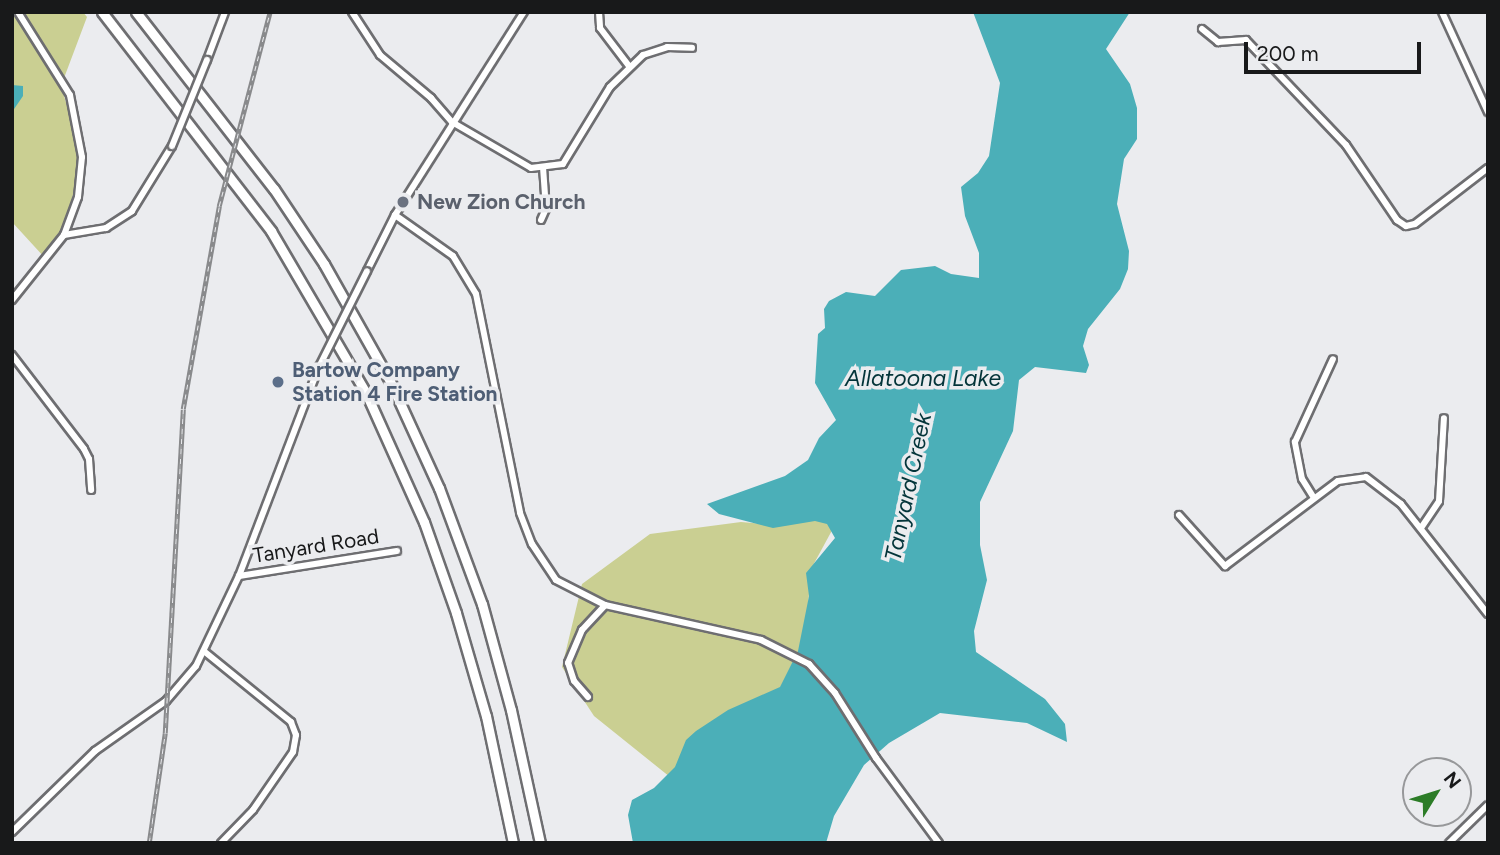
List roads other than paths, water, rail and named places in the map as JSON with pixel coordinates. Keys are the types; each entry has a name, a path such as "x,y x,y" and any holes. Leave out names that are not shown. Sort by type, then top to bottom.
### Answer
{"highway":[{"path":"102,12 197,130 271,231 366,393 419,510 456,613 486,716 513,843"},
{"path":"136,12 281,198 352,312 394,390 449,512 482,604 511,710 540,843"}],"street":[{"path":"12,300 47,262 64,235 81,177 80,128 64,83 18,12"},
{"path":"64,235 106,228 132,211 172,146 225,12"},
{"path":"352,12 380,55 431,98 452,122 514,161 531,168 563,164 573,153 610,87 643,55 667,47 692,48"},
{"path":"12,832 95,751 166,701 205,652 239,576 319,367 395,215 524,12"},
{"path":"598,12 600,28 629,66"},
{"path":"1442,12 1488,112"},
{"path":"1202,29 1218,42 1246,40 1346,145 1397,220 1406,226 1415,224 1488,168"},
{"path":"541,220 546,209 543,167"},
{"path":"395,215 434,239 466,273 476,295 520,513 532,544 556,580 605,605 761,640 809,664 835,693 876,758 939,843"},
{"path":"12,355 84,449 89,459 91,490"},
{"path":"1314,498 1302,479 1295,442 1333,359"},
{"path":"1421,528 1439,501 1444,418"},
{"path":"1179,515 1225,566 1314,498 1345,478 1366,477 1394,497 1488,614"},
{"name":"Tanyard Road","path":"239,576 397,551"},
{"path":"588,697 574,681 568,663 582,631 605,605"},
{"path":"205,652 285,717 296,735 293,752 253,810 221,843"},
{"path":"1449,843 1488,804"}],"water":[{"name":"Allatoona Lake","path":"973,12 1130,12 1106,49 1130,84 1137,108 1137,139 1124,159 1117,204 1129,251 1128,269 1120,289 1088,329 1083,346 1089,365 1086,373 1035,367 1019,380 1013,431 980,502 980,545 987,580 974,631 976,652 1045,699 1065,724 1067,742 1027,723 940,713 889,743 864,765 834,816 826,843 633,843 628,815 632,800 654,788 675,767 686,740 696,731 728,710 780,687 798,651 809,596 806,573 835,538 827,524 815,521 773,528 719,514 707,504 785,476 808,460 819,438 836,420 815,383 818,334 825,328 824,309 829,301 846,292 875,296 901,270 935,266 951,274 979,278 979,253 965,216 961,187 978,173 989,156 1000,83"},
{"path":"12,85 23,86 23,96 12,112"}],"railway":[{"path":"149,843 165,733 183,409 219,206 270,12"}],"place":[{"name":"New Zion Church","path":"403,202"},
{"name":"Bartow Company Station 4 Fire Station","path":"278,382"}],"water label":[{"name":"Tanyard Creek","path":"908,487"}]}
